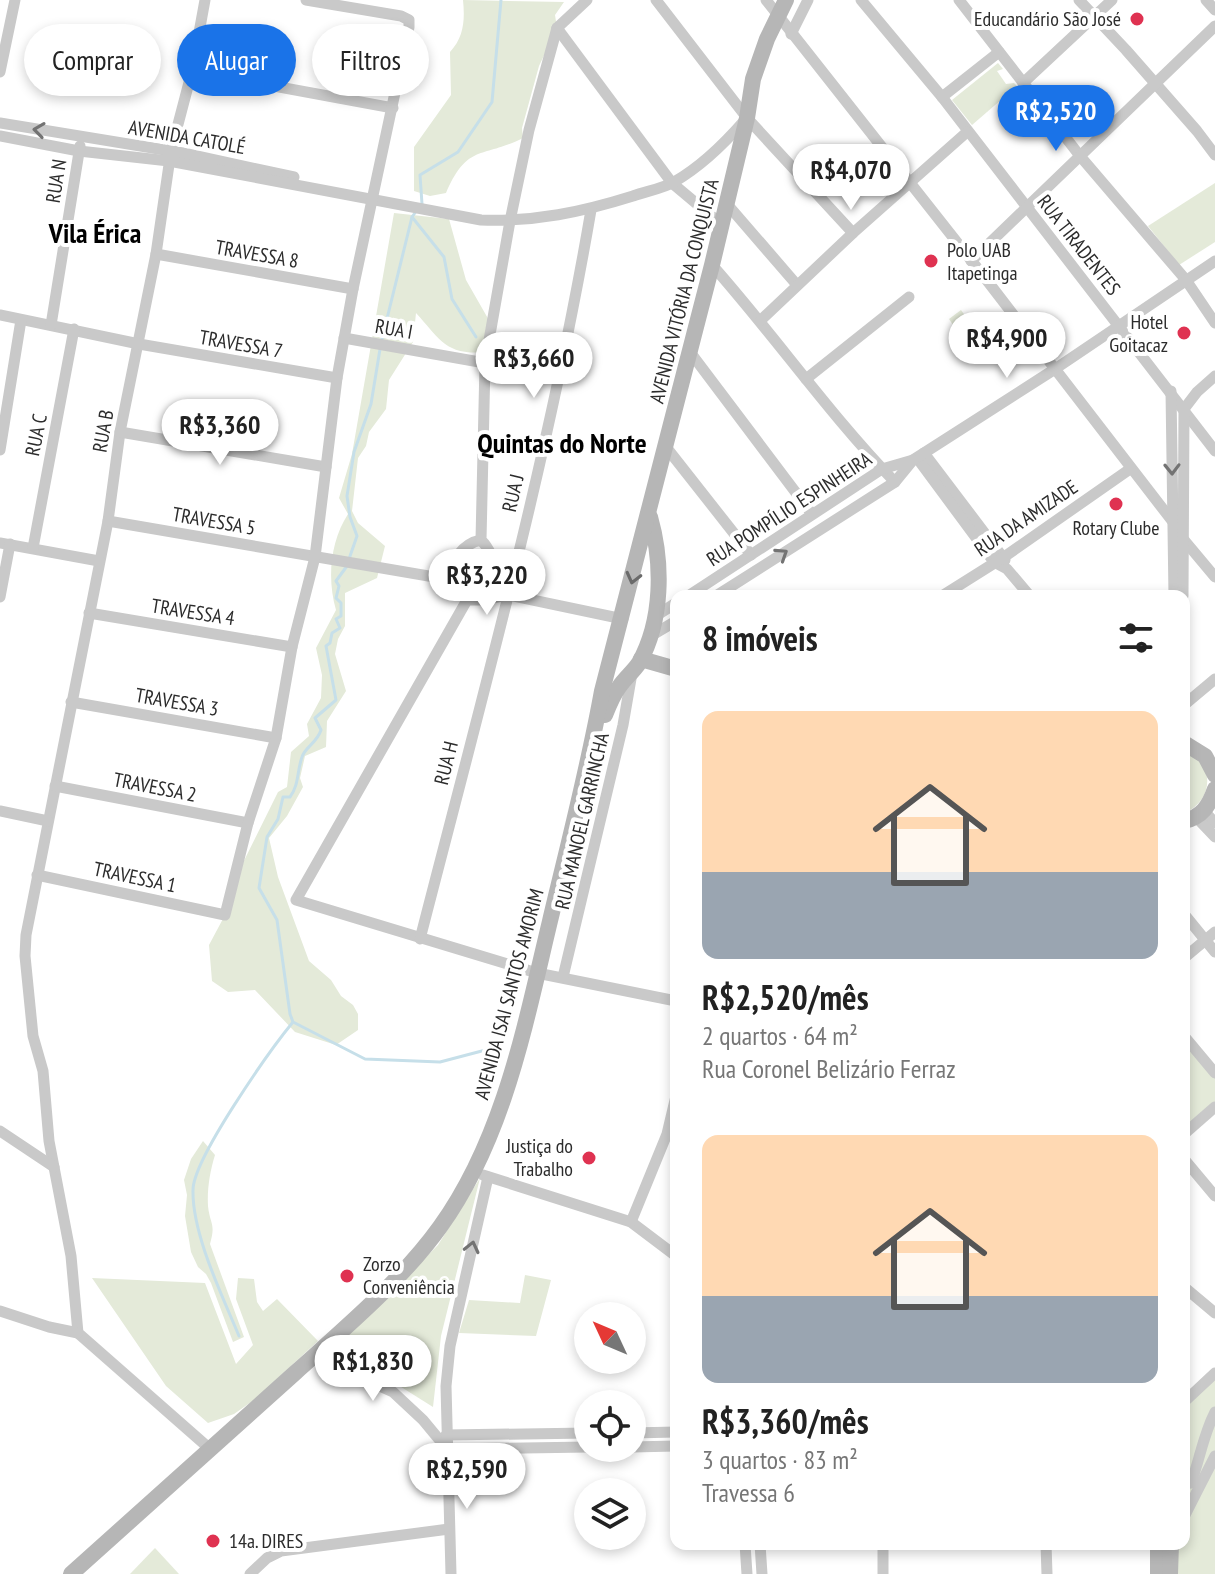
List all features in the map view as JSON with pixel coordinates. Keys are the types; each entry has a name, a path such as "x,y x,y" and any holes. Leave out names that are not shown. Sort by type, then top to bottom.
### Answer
{"main road":[{"name":"AVENIDA VITÓRIA DA CONQUISTA","path":"616,640 722,225 759,58 782,7"},
{"path":"593,742 617,689 636,666 654,617 659,573 657,544 649,515"},
{"name":"AVENIDA ISAI SANTOS AMORIM","path":"71,1574 396,1278 440,1228 481,1174 537,973 616,640"},
{"path":"611,659 636,666 670,669"},
{"path":"1190,743 1205,756 1215,775"},
{"path":"1190,829 1204,810"},
{"path":"1158,1550 1158,1574"}],"street":[{"path":"0,72 4,34 15,0"},
{"name":"RUA B","path":"201,24 205,0"},
{"path":"248,823 276,738 292,647 315,557 344,338 369,197 393,108 409,20 401,16 306,0"},
{"path":"508,595 500,588 494,557 481,540 485,363 529,130 557,28 587,0"},
{"path":"656,0 747,118 853,233"},
{"path":"766,0 782,7 791,34 1173,522"},
{"path":"791,34 808,0"},
{"name":"RUA TIRADENTES","path":"861,0 942,97 1215,451"},
{"path":"959,0 1080,156 1186,280 1215,323"},
{"path":"1079,0 1215,155"},
{"path":"1023,83 1112,0"},
{"path":"1206,0 1215,10"},
{"path":"971,261 1215,26"},
{"path":"557,28 672,183 722,225"},
{"path":"942,97 999,52"},
{"path":"296,90 393,108"},
{"name":"RUA B","path":"78,1333 71,1256 54,1167 43,1071 33,1036 25,956 37,875 108,521 120,432 156,254 170,156 186,96"},
{"name":"AVENIDA CATOLÉ","path":"0,123 346,188 369,197 481,220 510,221 591,210 672,183 724,144 747,118"},
{"path":"761,320 967,132"},
{"name":"AVENIDA CATOLÉ","path":"0,136 79,151 170,156"},
{"name":"RUA N","path":"51,325 82,137"},
{"path":"727,204 797,285"},
{"name":"RUA J","path":"508,595 576,295 591,210"},
{"name":"TRAVESSA 8","path":"156,254 353,289"},
{"name":"RUA POMPÍLIO ESPINHEIRA","path":"697,590 882,469 918,457 1215,261"},
{"path":"712,265 895,482"},
{"path":"806,379 909,297"},
{"name":"TRAVESSA 7","path":"0,315 139,344 337,378"},
{"path":"0,450 21,320"},
{"name":"RUA C","path":"33,548 74,329"},
{"name":"RUA I","path":"344,338 485,363"},
{"path":"690,352 812,514"},
{"path":"1183,590 1184,409 1215,376"},
{"path":"1171,391 1174,590"},
{"path":"120,432 326,467"},
{"path":"666,447 751,555"},
{"path":"918,457 1025,590"},
{"name":"RUA POMPÍLIO ESPINHEIRA","path":"725,590 895,482 918,457"},
{"name":"RUA DA AMIZADE","path":"953,590 1002,563 1130,469"},
{"name":"TRAVESSA 5","path":"108,521 446,579"},
{"path":"481,540 462,550 446,579 467,600 508,595 623,619"},
{"path":"1184,540 1215,577"},
{"path":"0,597 5,543 99,561"},
{"name":"RUA H","path":"420,939 508,595"},
{"path":"467,600 296,900 537,973 670,1000"},
{"path":"654,617 670,607"},
{"name":"TRAVESSA 4","path":"89,613 292,647"},
{"path":"649,637 670,625"},
{"name":"RUA MANOEL GARRINCHA","path":"563,977 636,666"},
{"path":"1190,700 1215,679"},
{"name":"TRAVESSA 3","path":"71,702 276,738"},
{"name":"TRAVESSA 2","path":"55,786 248,823"},
{"path":"1204,810 1215,837"},
{"path":"0,811 48,821"},
{"name":"TRAVESSA 1","path":"37,875 225,915 248,823"},
{"path":"1190,919 1210,936 1215,952"},
{"path":"1190,953 1210,936"},
{"path":"1190,1043 1215,1073"},
{"path":"1190,1129 1215,1107"},
{"path":"631,1222 670,1121"},
{"path":"0,1131 54,1167"},
{"path":"1190,1166 1215,1196"},
{"path":"451,1574 445,1442 446,1386 450,1346 481,1174 631,1222 670,1251"},
{"path":"1190,1292 1215,1313"},
{"path":"0,1311 30,1322 78,1333 210,1449"},
{"path":"313,1356 393,1392 445,1442 574,1447"},
{"path":"1190,1396 1215,1373"},
{"path":"1190,1483 1215,1412"},
{"path":"646,1433 670,1432"},
{"path":"445,1442 574,1434"},
{"path":"1190,1505 1215,1454 1202,1443"},
{"path":"646,1447 670,1446"},
{"path":"250,1574 267,1558 281,1551 449,1529"},
{"path":"745,1550 747,1574"},
{"path":"760,1550 762,1574"},
{"path":"883,1550 883,1574"},
{"path":"1046,1550 1047,1574"}],"green space":[{"path":"463,0 564,2 555,15 557,28 539,66 522,128 523,138 469,159 461,166 446,193 430,196 414,191 414,147 451,95 450,52 462,28"},
{"path":"998,63 1003,69 997,71 1006,84 1014,83 1017,86 972,125 952,100"},
{"path":"1215,183 1215,242 1179,265 1148,226"},
{"path":"394,213 449,219 466,280 490,322 487,352 473,353 445,344 416,313 413,342 389,380 386,409 369,432 366,446 358,458 352,511 358,523 385,546 377,578 345,593 345,626 335,654 346,691 327,721 326,747 305,756 300,778 303,787 287,816 269,838 278,877 309,961 331,980 358,1014 358,1030 336,1045 295,1032 255,990 228,992 212,981 209,945 225,915 224,901 278,792 287,787 291,752 309,736 307,724 321,698 322,675 316,648 336,610 332,561 337,536 348,514 339,498 352,454"},
{"path":"961,310 979,335 966,344 949,319"},
{"path":"1190,752 1201,762 1207,781 1206,790 1190,809"},
{"path":"1190,1038 1215,1067 1215,1103 1190,1126"},
{"path":"203,1141 215,1155 208,1193 213,1228 210,1244 244,1337 233,1342 211,1283 191,1252 185,1216 187,1195 184,1180 191,1159"},
{"path":"480,1178 441,1336 433,1407 398,1385 342,1363 331,1352 438,1245"},
{"path":"525,1275 551,1280 536,1336 459,1333 469,1300 520,1303"},
{"path":"92,1278 205,1283 236,1364 253,1345 236,1299 238,1278 254,1279 257,1302 263,1311 277,1299 318,1341 254,1400 234,1414 208,1423 166,1386"},
{"path":"1215,1373 1215,1574 1178,1574 1176,1550 1190,1550 1190,1397"},
{"path":"155,1548 179,1574 130,1574"}],"waterway":[{"path":"422,204 420,175 458,152 492,102 501,0"},
{"path":"417,210 412,217 444,257 452,299 476,337"},
{"path":"349,559 357,536 347,496 354,452 371,404 381,343 412,217"},
{"path":"347,566 336,581 339,586 336,598 341,603 341,616 336,619 340,628 332,633 326,646 336,700 315,718 321,730 304,754 293,792 290,797 283,797 278,819 267,837 259,888 277,920 290,1014 293,1022 365,1059 440,1062 497,1047"},
{"path":"239,1336 197,1226 193,1190 196,1175 219,1131 251,1079 293,1022"}],"place":[{"name":"Educandário São José","path":"1137,19"},
{"name":"Polo UAB Itapetinga","path":"931,261"},
{"name":"Hotel Goitacaz","path":"1184,333"},
{"name":"Rotary Clube","path":"1116,504"},
{"name":"Justiça do Trabalho","path":"589,1158"},
{"name":"Zorzo Conveniência","path":"347,1276"},
{"name":"14a. DIRES","path":"213,1541"}],"district":[{"name":"Vila Érica","path":"95,233"},
{"name":"Quintas do Norte","path":"562,443"}]}
